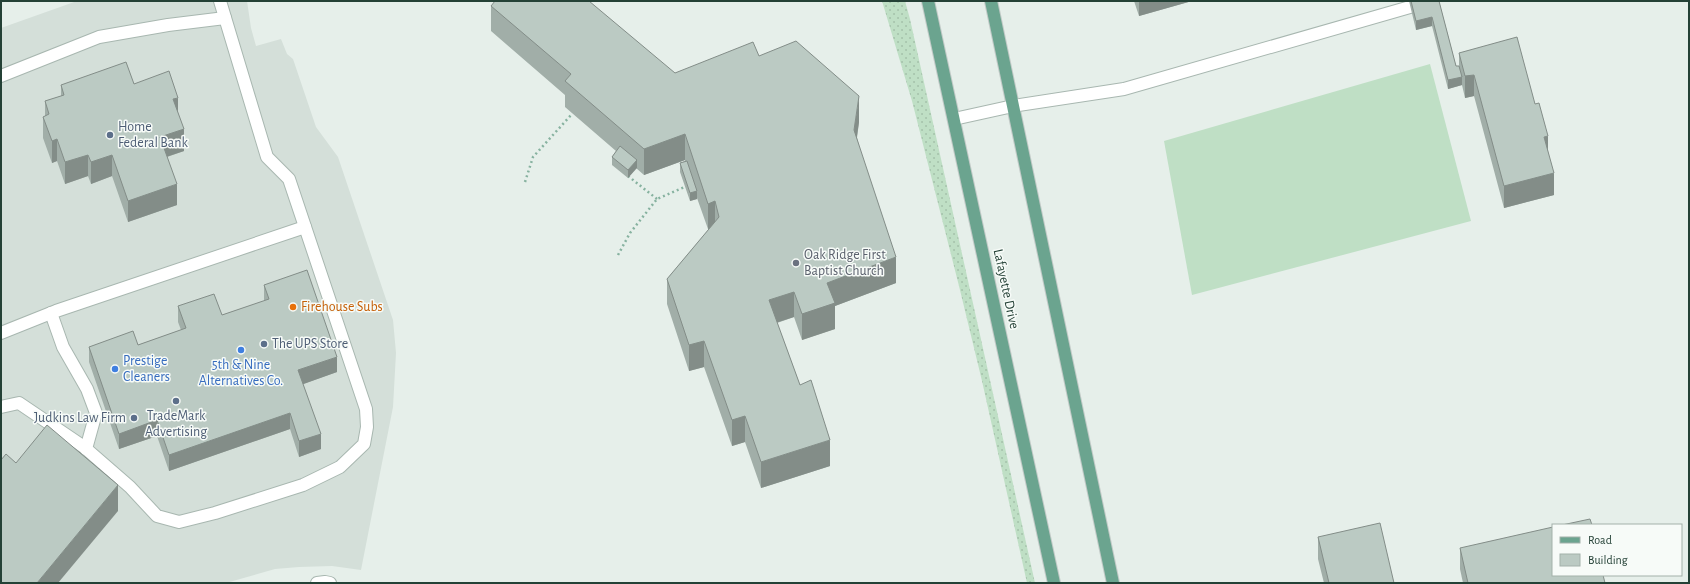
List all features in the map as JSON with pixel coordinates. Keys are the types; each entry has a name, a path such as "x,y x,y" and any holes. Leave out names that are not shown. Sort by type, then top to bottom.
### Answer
{"main road":[{"name":"Lafayette Drive","path":"928,1 1054,583"},
{"path":"991,1 1113,583"}],"street":[{"path":"1,407 19,403 86,449 130,487 157,516 179,522 215,513 303,484 340,467 364,444 367,427 366,409 289,179 267,157 220,1"},
{"path":"954,119 1013,106 1124,89 1410,7"},
{"path":"1,76 99,37 168,25 225,18"},
{"path":"1,333 51,313 305,227"},
{"path":"51,313 64,347 87,389 96,414 86,449"},
{"path":"317,583 330,583"}],"path":[{"path":"526,182 533,157 572,114"},
{"path":"628,175 657,199"},
{"path":"618,255 630,232 657,199 692,184"}],"shaded area":[{"path":"77,1 247,1 251,28 256,46 281,39 287,54 293,59 316,127 338,157 393,320 396,353 393,407 361,570 332,566 275,569 226,583 1,583 1,28"}],"green space":[{"path":"882,1 905,1 910,19 1035,583 1027,583 982,381 959,286 912,101"},
{"path":"1430,64 1471,221 1192,295 1164,141"}],"building":[{"name":"Oak Ridge First Baptist Church","path":"495,1 589,1 675,73 753,42 759,56 796,41 859,96 854,130 896,257 827,283 835,303 802,314 794,292 769,300 800,385 811,380 830,440 761,462 745,416 732,420 704,341 689,345 667,279 719,217 715,201 708,204 685,134 644,149 565,81 571,74 491,6"},
{"path":"1411,1 1439,1 1456,66 1459,66 1462,77 1448,80 1432,17 1416,21"},
{"path":"1517,37 1535,104 1539,103 1548,136 1544,137 1554,173 1504,186 1474,75 1465,76 1459,53"},
{"path":"126,62 134,84 169,71 178,98 173,99 184,129 160,137 177,184 128,201 112,155 91,162 88,155 65,162 57,139 52,141 43,117 49,114 45,101 64,95 61,85"},
{"path":"620,146 637,160 628,170 612,157"},
{"path":"687,161 697,191 690,193 680,163"},
{"path":"307,270 337,357 298,370 321,434 299,441 290,413 169,455 157,420 119,434 89,347 133,331 138,345 186,328 178,306 214,294 222,315 269,299 264,285"},
{"path":"47,425 118,485 37,583 1,583 1,460 6,454 16,463"},
{"path":"1590,519 1592,524 1567,524"},
{"path":"1380,523 1394,583 1329,583 1318,537"},
{"path":"1552,527 1552,576 1603,576 1605,583 1468,583 1460,548"}],"place":[{"name":"Home Federal Bank","path":"110,135"},
{"name":"Oak Ridge First Baptist Church","path":"796,263"},
{"name":"Firehouse Subs","path":"293,307"},
{"name":"The UPS Store","path":"264,344"},
{"name":"5th & Nine Alternatives Co.","path":"241,350"},
{"name":"Prestige Cleaners","path":"115,369"},
{"name":"TradeMark Advertising","path":"176,401"},
{"name":"Judkins Law Firm","path":"134,418"}]}
